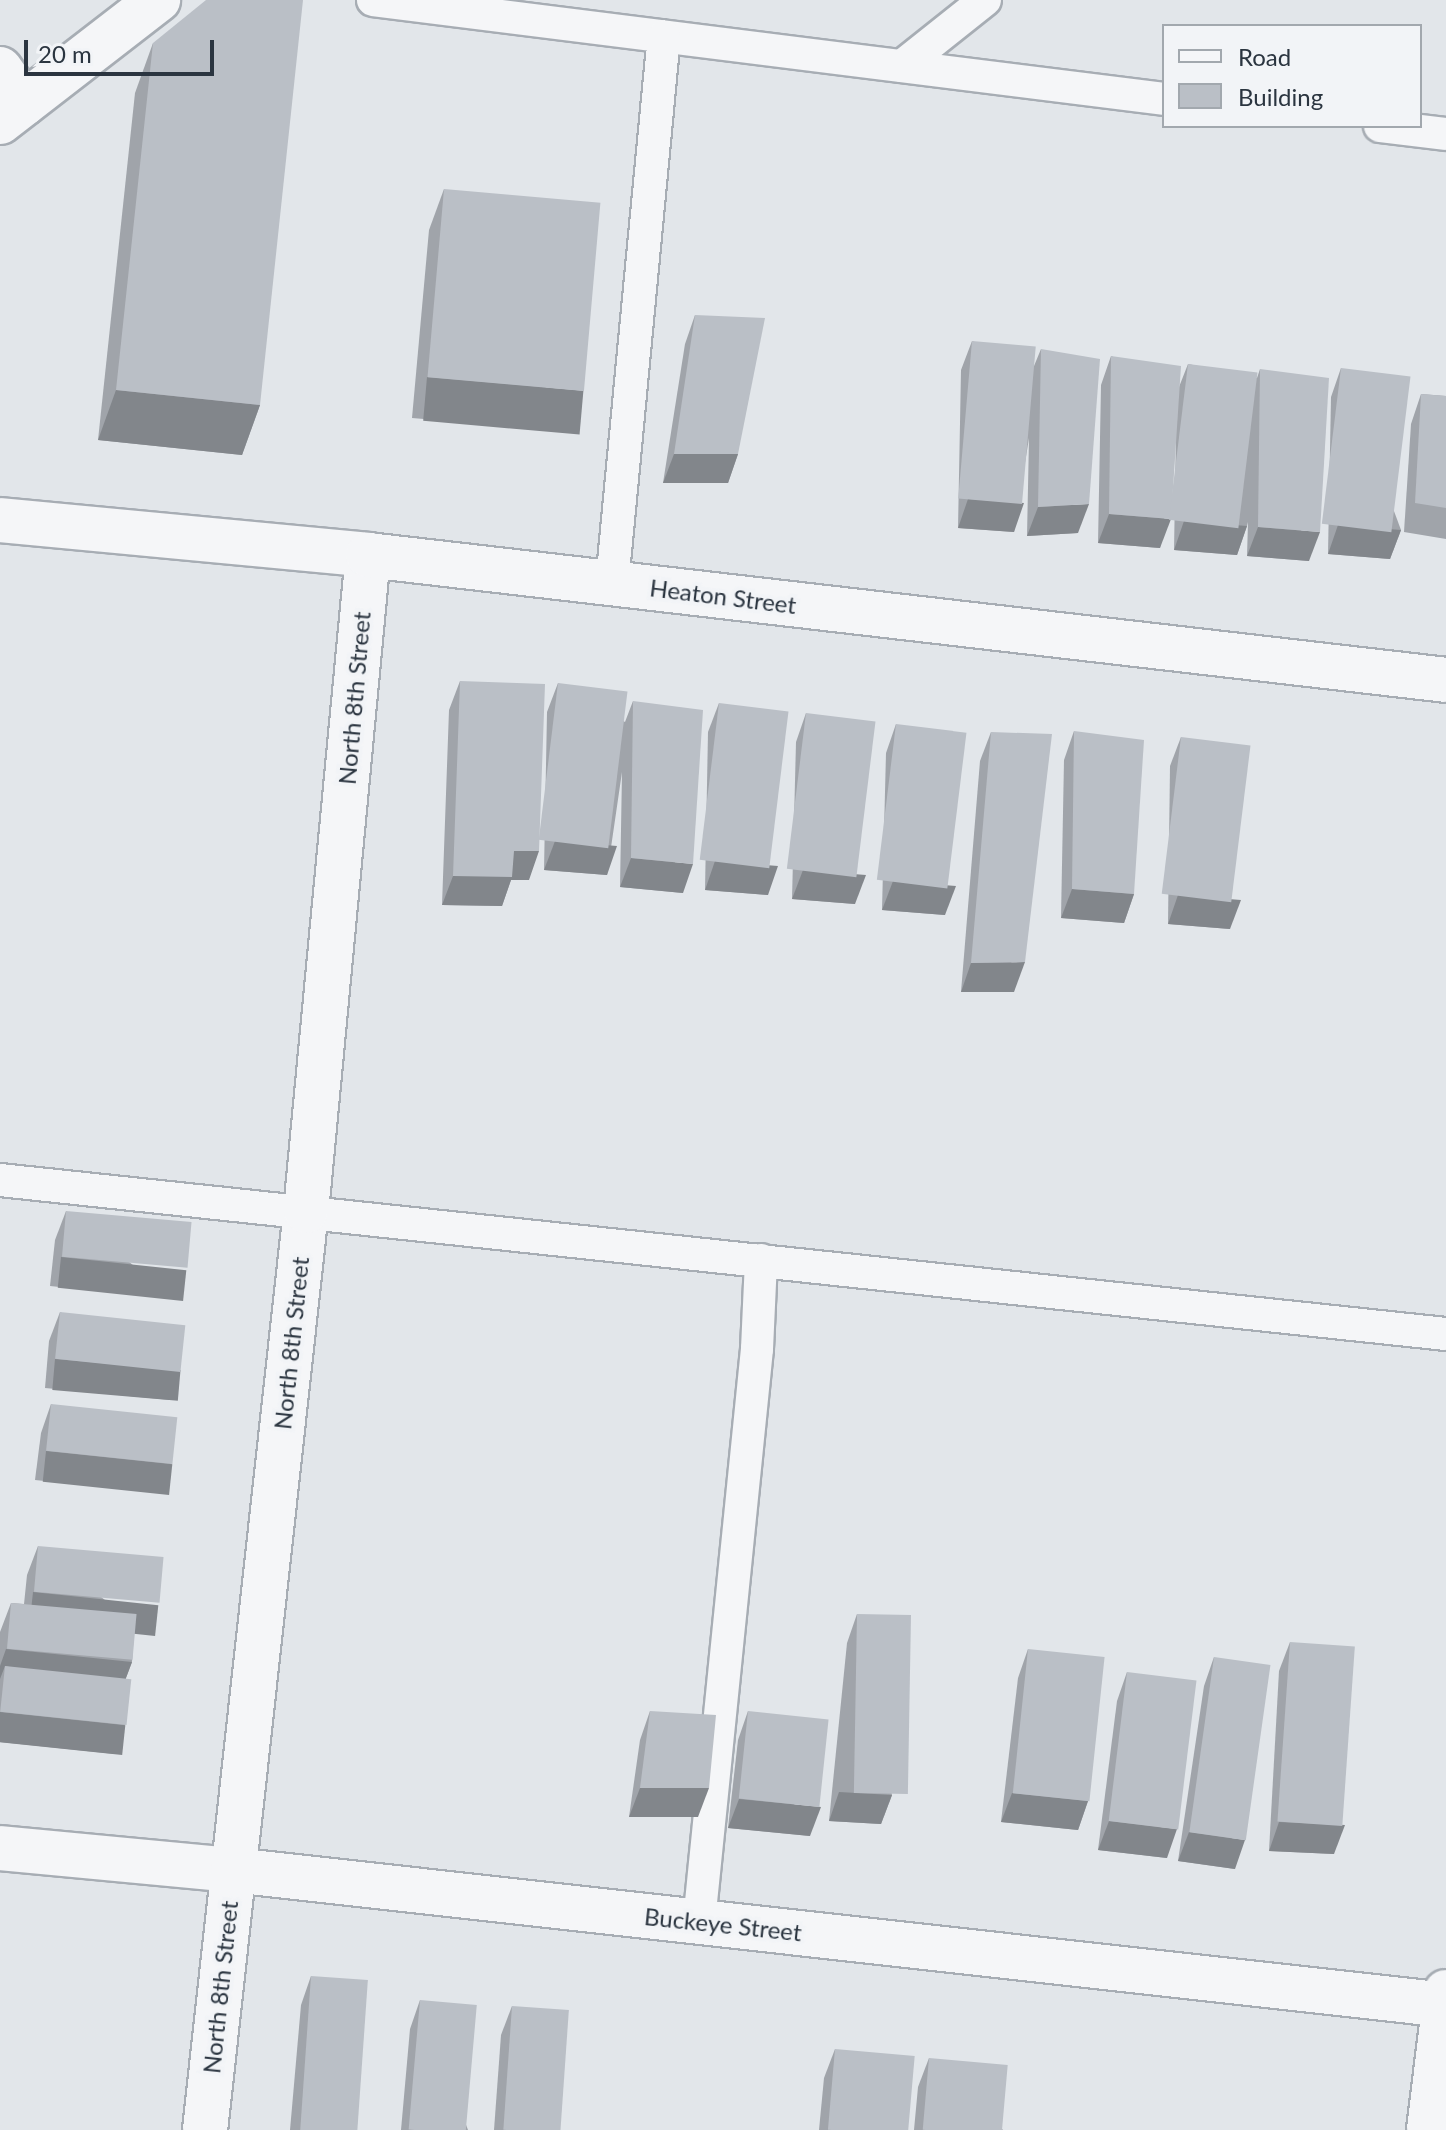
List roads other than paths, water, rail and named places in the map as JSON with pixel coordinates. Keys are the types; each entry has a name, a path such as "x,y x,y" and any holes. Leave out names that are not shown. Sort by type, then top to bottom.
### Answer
{"street":[{"path":"8,98 158,0"},
{"name":"Heaton Street","path":"0,520 368,555 1446,680"},
{"name":"North 8th Street","path":"205,2130 306,1211 368,555"},
{"name":"Buckeye Street","path":"0,1848 233,1870 1446,2001"},
{"path":"1429,2130 1446,2001"}],"lane":[{"path":"373,0 1162,99"},
{"path":"902,66 985,0"},
{"path":"612,583 664,36"},
{"path":"1396,128 1446,134"},
{"path":"0,1180 1446,1334"},
{"path":"699,1922 757,1349 761,1260"}]}
